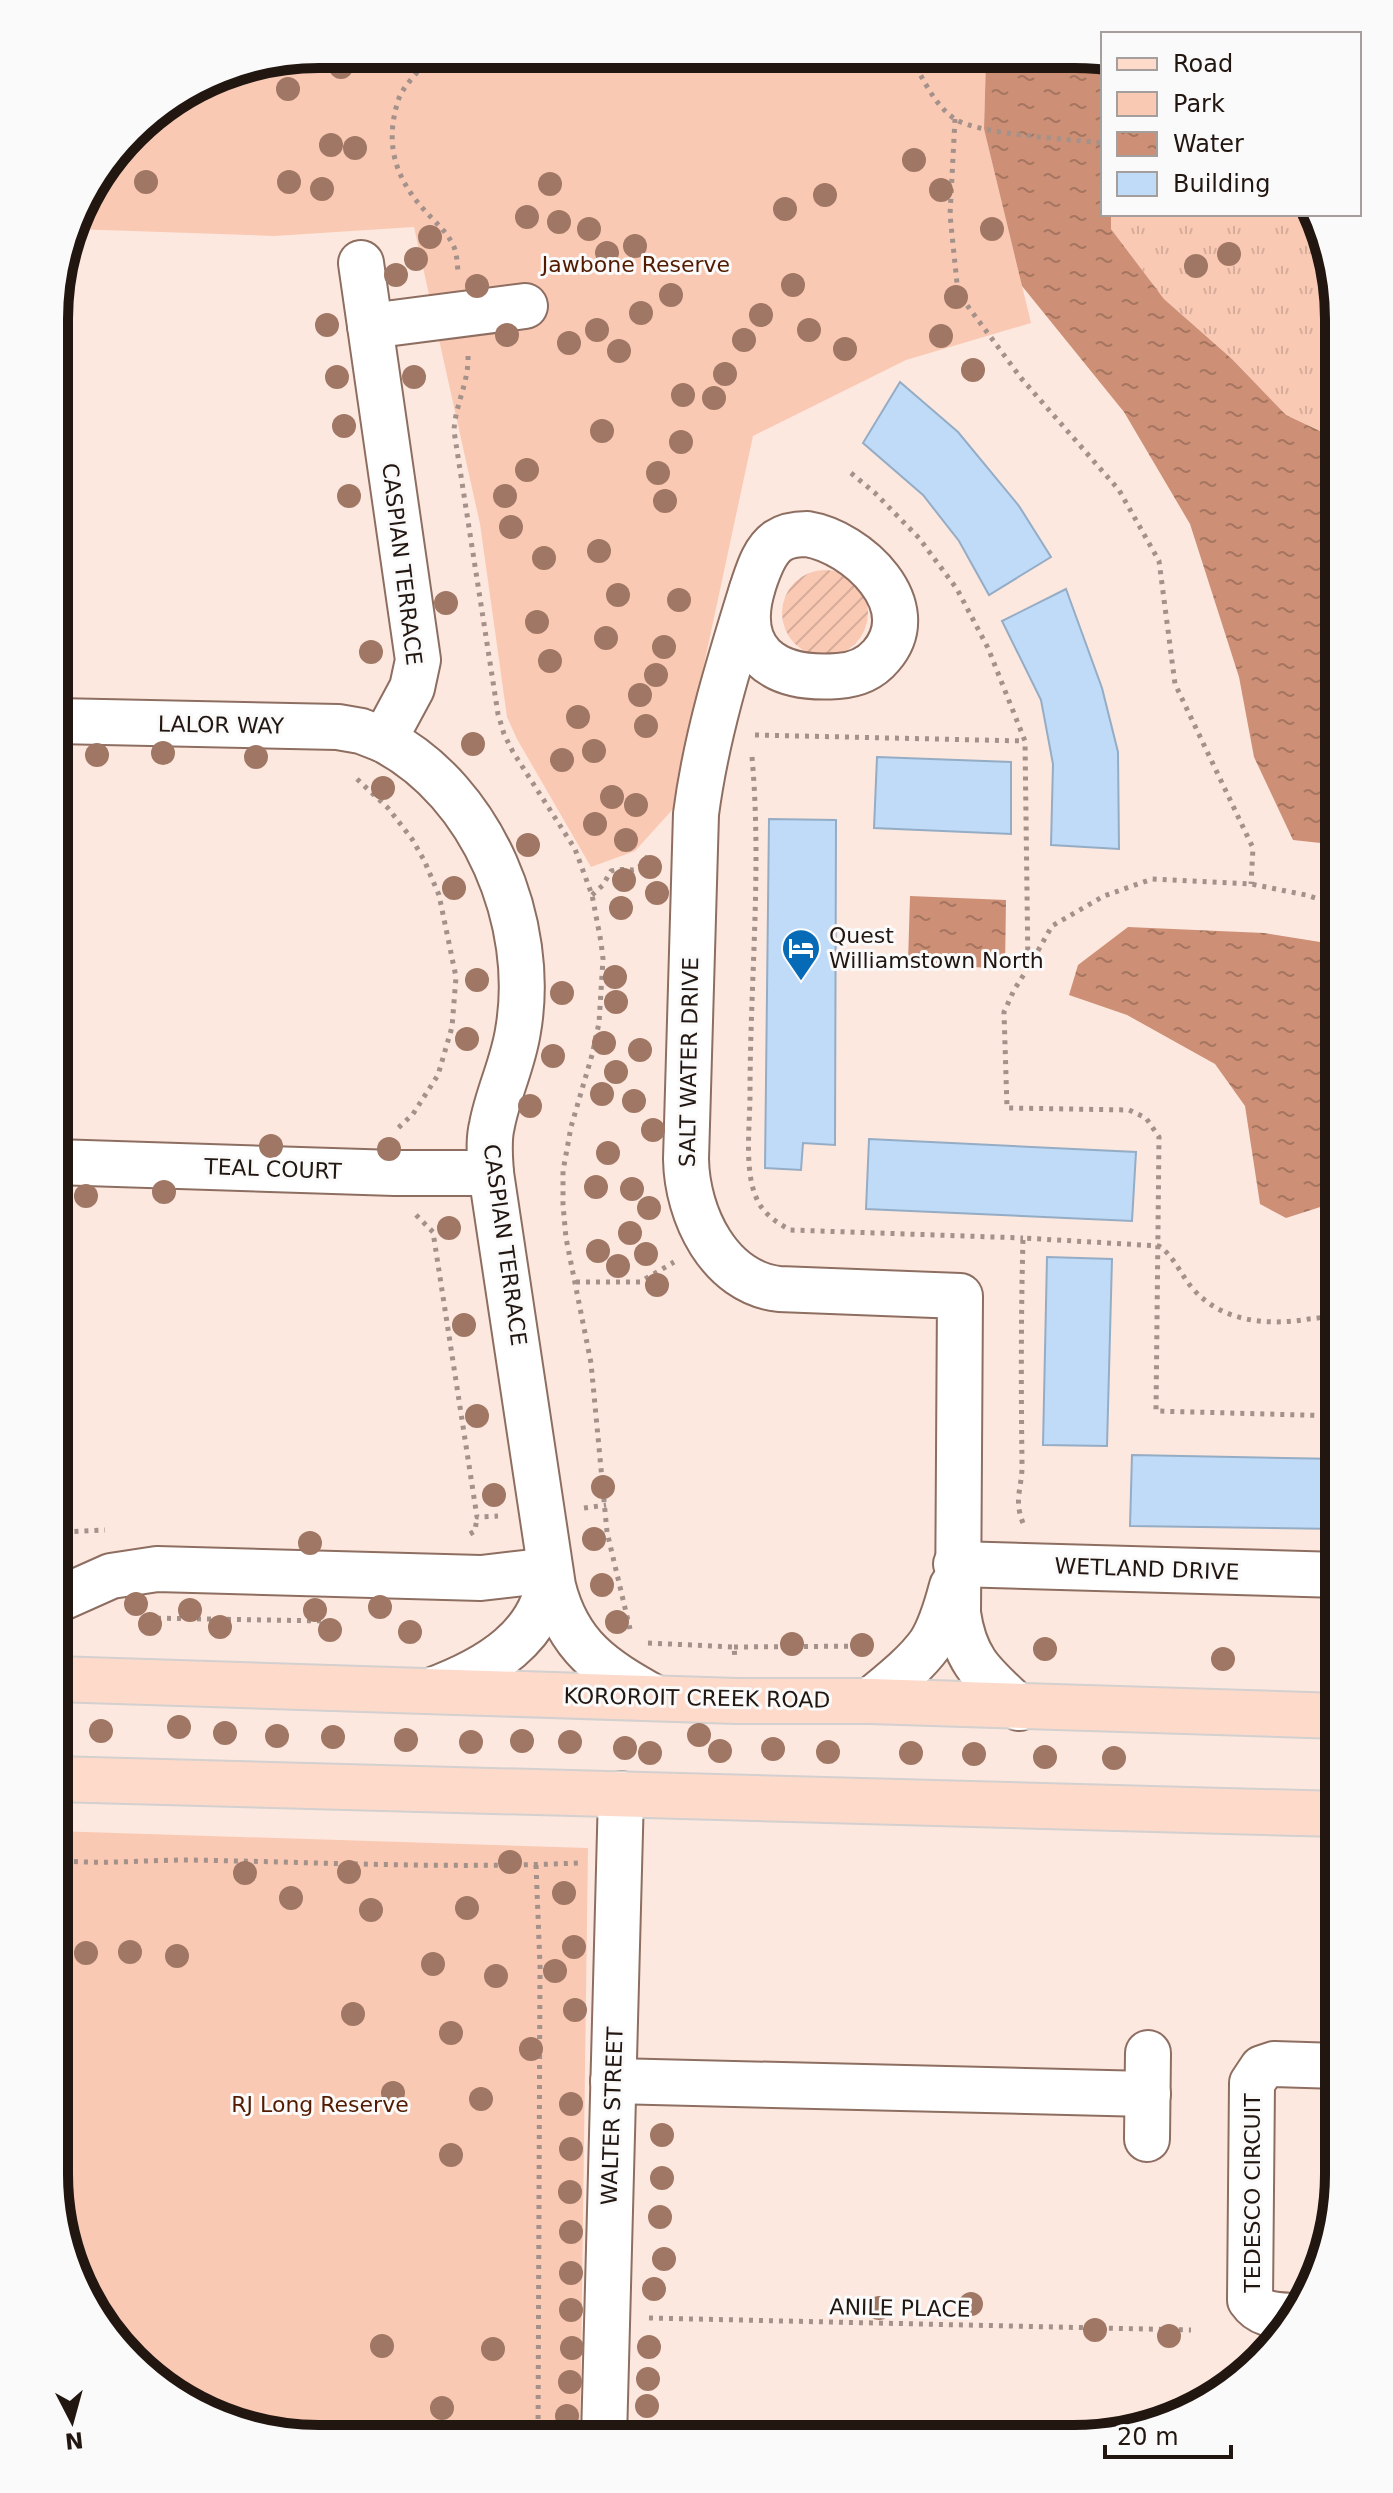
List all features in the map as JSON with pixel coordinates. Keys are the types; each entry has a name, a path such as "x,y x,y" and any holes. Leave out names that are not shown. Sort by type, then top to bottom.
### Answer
{"main road":[{"name":"KOROROIT CREEK ROAD","path":"68,1679 1324,1716"},
{"path":"68,1779 1324,1814"}],"street":[{"name":"CASPIAN TERRACE","path":"361,263 418,660 412,688 384,740 405,752 439,781 488,850 500,876 520,959 519,1028 491,1126 491,1173 550,1570 558,1605 573,1636 611,1672 655,1698"},
{"path":"370,326 525,306"},
{"path":"726,727 724,688 734,677 744,672 811,676 851,675 869,667 884,654 892,637 895,620 893,604 864,562 847,549 818,536 799,534 784,537 772,546 762,562 752,589 747,624 750,637 765,659 778,668 811,676"},
{"name":"SALT WATER DRIVE","path":"752,589 726,727 696,814 686,1172 694,1209 709,1240 731,1268 749,1281 769,1288 960,1296 958,1613 965,1646 975,1665 1019,1708"},
{"name":"LALOR WAY","path":"68,721 338,727 361,731 384,740"},
{"name":"TEAL COURT","path":"68,1162 395,1173 491,1173"},
{"name":"SALT WATER DRIVE","path":"870,1701 930,1644 947,1605 956,1564"},
{"name":"WETLAND DRIVE","path":"956,1564 1324,1575"},
{"path":"68,1587 137,1571 167,1569 481,1578 550,1570"},
{"name":"CASPIAN TERRACE","path":"430,1691 474,1673 519,1641 543,1603 550,1570"},
{"name":"WALTER STREET","path":"604,2425 621,1794"},
{"name":"TEDESCO CIRCUIT","path":"1281,2315 1257,2309 1250,2300 1252,2083 1262,2068 1274,2064 1324,2066"},
{"path":"613,2081 1148,2074 1147,2139"}],"path":[{"path":"917,68 937,102 955,119 984,129 1101,143"},
{"path":"955,119 950,215 958,293 1021,378 1119,490 1159,561 1175,684 1253,848 1251,884"},
{"path":"851,473 919,538 957,589 988,648 1025,741 1028,968"},
{"path":"1025,741 726,727 757,809 750,1060 750,1176 756,1199 772,1220 790,1230 1159,1246 1167,1251 1193,1290 1212,1307 1251,1321 1284,1324 1324,1317"},
{"path":"347,771 388,808 424,860 439,895 456,977 452,1027 438,1075 413,1114 394,1132 395,1173 397,1211 410,1211 433,1232 477,1517 606,1505"},
{"path":"592,895 611,871 634,871 643,866 662,838 696,814"},
{"path":"1324,1416 1156,1411 1159,1137 1146,1118 1129,1110 1007,1108 1004,1012 1052,926 1104,896 1152,879 1251,884 1325,901"},
{"path":"1023,1238 1020,1414 1023,1467 1017,1493 1018,1511 1024,1525"},
{"path":"576,1282 640,1282 709,1240"},
{"path":"734,1647 930,1644"},
{"path":"68,1862 187,1860 424,1866 536,1865 619,1859"},
{"path":"536,1865 540,1966 538,2425"},
{"name":"ANILE PLACE","path":"607,2317 1191,2330"}],"green space":[{"name":"Jawbone Reserve","path":"986,68 984,129 1031,323 906,360 753,436 673,809 635,851 591,867 507,717 480,524 414,227 274,236 85,229 110,180 154,130 180,110 223,87 287,70"},
{"path":"1111,216 1302,216 1312,239 1323,287 1325,433 1286,415 1232,359 1164,299 1111,229"},
{"path":"817,570 833,570 856,582 865,596 868,613 865,630 856,644 833,656 817,656 801,649 789,637 782,621 782,605 789,589 801,577"},
{"name":"RJ Long Reserve","path":"68,1831 588,1848 580,2425 287,2423 223,2406 166,2373 142,2351 110,2313 81,2254 70,2206"}],"water":[{"path":"986,68 1101,70 1101,216 1111,216 1111,229 1164,299 1232,359 1286,415 1325,433 1325,843 1293,840 1254,757 1239,677 1190,524 1124,412 1022,286 984,129"},
{"path":"910,896 1006,900 1005,969 908,963"},
{"path":"1128,927 1264,933 1325,943 1325,1206 1286,1218 1260,1204 1245,1106 1215,1064 1127,1015 1069,995 1078,965"}],"building":[{"path":"900,382 958,432 1019,506 1051,557 989,595 959,541 923,495 863,443"},
{"path":"1066,589 1102,688 1118,752 1119,849 1051,845 1053,764 1041,700 1002,621"},
{"path":"877,757 1011,762 1011,834 874,828"},
{"name":"Quest Williamstown North","path":"769,819 836,820 835,1145 803,1143 801,1170 765,1168"},
{"path":"869,1139 1136,1152 1132,1221 866,1209"},
{"path":"1047,1257 1112,1259 1107,1446 1043,1445"},
{"path":"1132,1455 1324,1459 1324,1529 1130,1526"}],"place":[{"name":"Quest Williamstown North","path":"801,982"}]}
